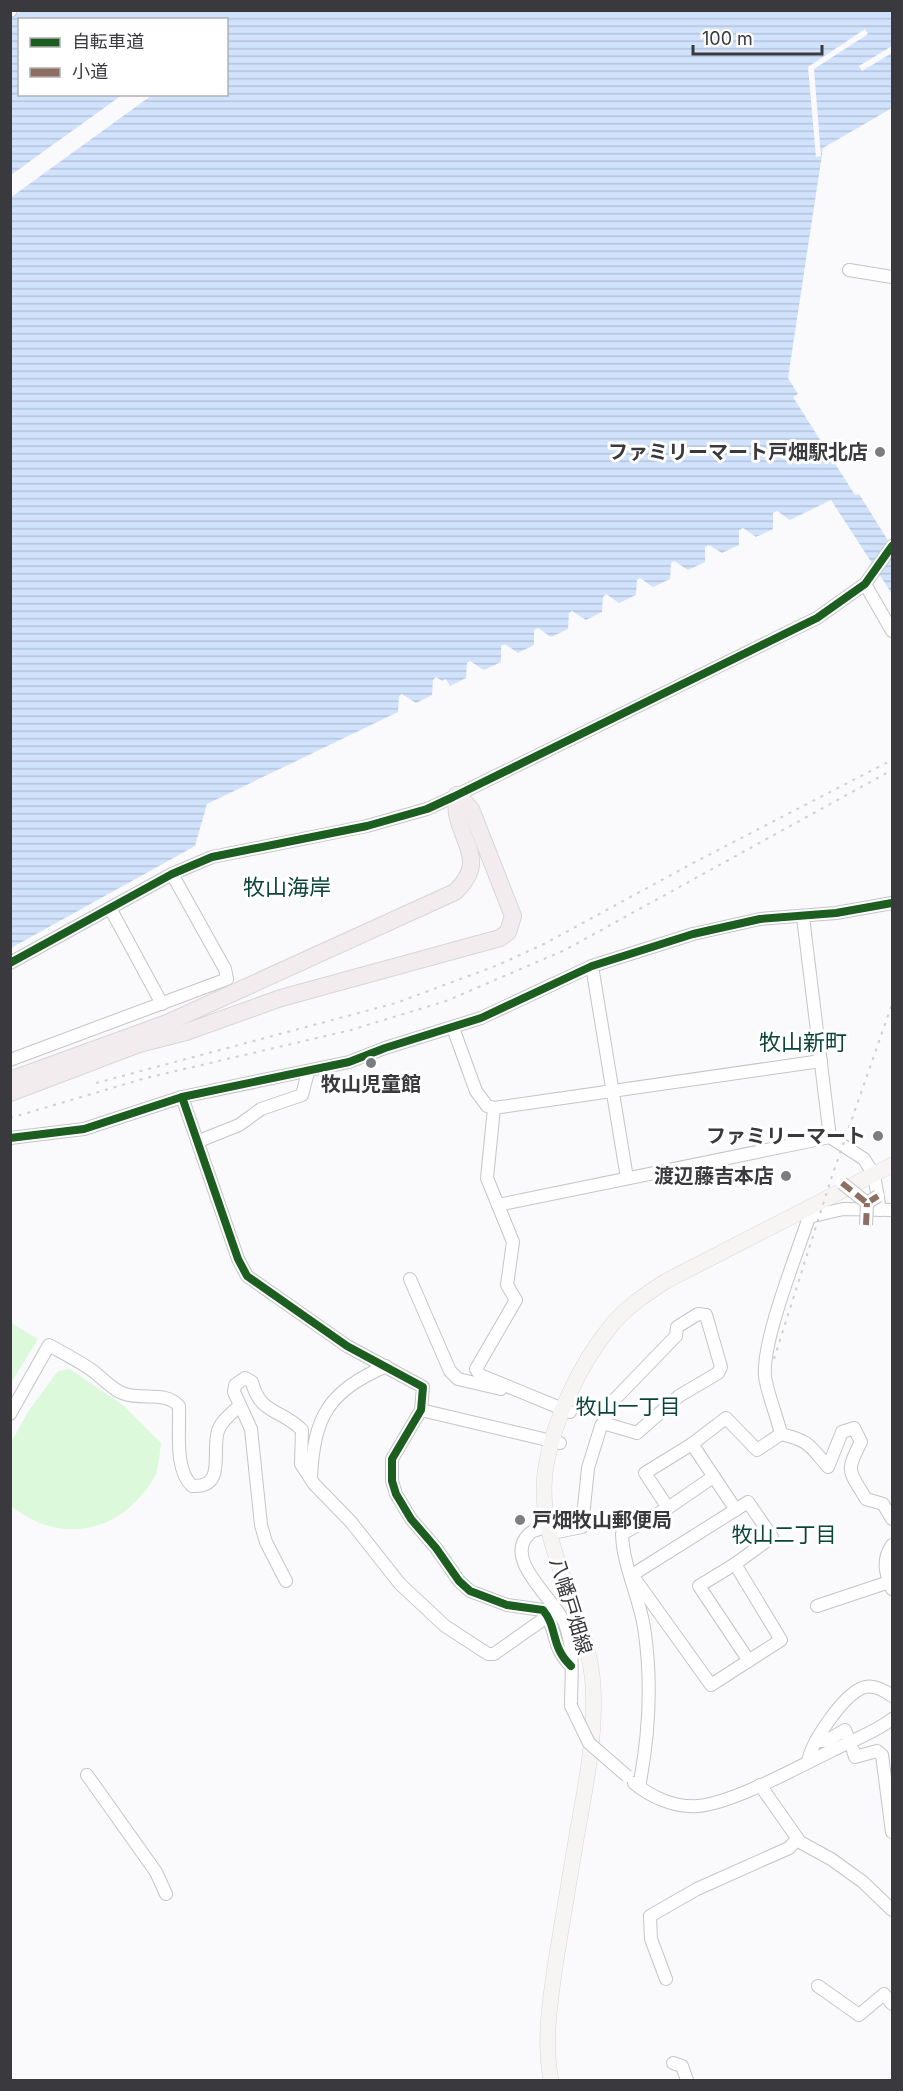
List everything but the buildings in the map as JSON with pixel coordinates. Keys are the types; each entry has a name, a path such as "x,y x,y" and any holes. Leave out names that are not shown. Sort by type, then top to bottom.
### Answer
{"highway":[{"path":"10,1080 167,1023 455,892 467,878 472,861 469,842 457,814 457,795"},
{"path":"10,1093 139,1044 186,1032 281,998 492,941 508,932 513,916 471,809 457,795"}],"main road":[{"name":"八幡戸畑線","path":"566,1411 616,1333 642,1308 669,1290 809,1217 874,1190 892,1166"},
{"name":"八幡戸畑線","path":"551,2080 548,2029 554,1978 593,1738 593,1684 586,1644 554,1528 556,1442 566,1411 610,1326 638,1300 666,1281 874,1190 892,1176"},
{"name":"八幡戸畑線","path":"554,1528 585,1608 594,1641 601,1683 602,1738 562,1979 558,2030 560,2080"}],"street":[{"path":"849,270 892,277"},
{"path":"10,963 172,874 233,851 398,818 427,809 457,795 817,618 865,584 892,546"},
{"path":"865,584 892,631"},
{"path":"10,1060 222,983 228,974 172,874"},
{"path":"10,1138 84,1129 182,1097 349,1062 385,1048 481,1018 592,966 693,934 740,922 803,917 892,903"},
{"path":"110,908 162,1004"},
{"path":"803,917 830,1137"},
{"path":"592,966 627,1178"},
{"path":"453,1028 476,1091 487,1106 494,1108 821,1061"},
{"path":"200,1141 232,1129 261,1109 302,1095 308,1072"},
{"path":"182,1097 200,1141 238,1259 247,1276 347,1346 423,1387 421,1410 392,1459 392,1481 396,1494 411,1519 436,1548 459,1581 470,1591 507,1605 543,1610 548,1616 559,1655 571,1666"},
{"path":"494,1108 488,1178 513,1242 507,1285 516,1300 476,1369 480,1375 511,1390 566,1411"},
{"path":"498,1205 830,1137 864,1159 874,1190 886,1210"},
{"path":"842,1183 874,1190"},
{"path":"866,1225 874,1190"},
{"path":"781,1434 765,1377 766,1357 775,1320 809,1217 843,1209 886,1210"},
{"path":"410,1279 450,1371 458,1378 487,1388 511,1390"},
{"path":"603,1423 637,1433 679,1396 718,1373 721,1367 706,1315 698,1314 677,1327 676,1336 615,1399 603,1423 588,1467 582,1527 554,1528 529,1533 522,1544 522,1560 529,1575 550,1598 564,1623 571,1645 571,1706 589,1743 639,1787 670,1803 697,1806 760,1785 892,1719"},
{"path":"10,1413 49,1345 92,1371 121,1393 134,1396 166,1397 174,1401 179,1406 182,1470 192,1486 201,1486 210,1482 214,1474 218,1432 239,1406"},
{"path":"311,1478 315,1437 329,1404 359,1378 386,1366"},
{"path":"286,1581 266,1542 261,1525 251,1429 234,1392 235,1385 245,1378 252,1382 255,1396 264,1407 293,1420 302,1431 301,1464 311,1478 400,1584 446,1626 488,1654 494,1654 548,1616"},
{"path":"421,1410 556,1442"},
{"path":"668,1508 645,1473 692,1444 726,1418 757,1450 781,1434"},
{"path":"781,1434 811,1444 828,1467 842,1432 855,1428 861,1442 849,1464 849,1471 866,1499 883,1504 892,1519"},
{"path":"692,1444 736,1510"},
{"path":"639,1787 645,1756 648,1690 644,1628 632,1575 623,1553 622,1534 668,1508 713,1477"},
{"path":"632,1575 748,1502 772,1537 699,1586 749,1661"},
{"path":"817,1606 891,1586 885,1566 886,1555 892,1545"},
{"path":"632,1575 711,1685 781,1640 735,1564"},
{"path":"808,1762 811,1747 837,1710 863,1687 873,1686 892,1696"},
{"path":"816,1741 826,1741 845,1730 847,1735"},
{"path":"853,1750 855,1757 877,1751 882,1755 892,1832"},
{"path":"87,1775 156,1872 166,1894"},
{"path":"760,1785 797,1839 863,1882 892,1910"},
{"path":"666,1979 651,1939 650,1916 697,1889 789,1848 797,1839"},
{"path":"818,1986 859,2015 884,1994 892,2004"},
{"path":"673,2063 682,2066 687,2080"}],"green space":[{"path":"11,1323 38,1339 11,1383"},
{"path":"70,1369 124,1406 161,1443 156,1474 139,1498 110,1521 93,1527 76,1529 42,1524 10,1505 11,1443 29,1410 58,1371"}],"water":[{"path":"21,11 892,11 892,108 823,148 788,378 798,394 793,397 855,495 859,494 892,547 892,594 831,500 790,520 777,511 773,513 773,529 756,537 743,528 739,530 739,545 722,553 709,545 705,547 705,562 688,570 674,561 671,563 670,579 653,587 640,578 637,580 636,595 619,603 606,594 603,597 602,612 586,620 572,611 569,613 568,629 551,637 538,628 534,630 534,645 518,653 505,644 501,646 501,662 484,670 470,661 467,663 466,678 450,686 446,679 442,681 436,677 433,680 432,695 416,703 402,694 399,696 398,712 207,804 195,846 11,948 10,198 151,96 228,96 228,18 18,18 18,96 121,96 11,175 11,18"}],"pier":[{"path":"865,29 868,34 814,69 821,156 816,157 808,67"},
{"path":"892,46 892,53 862,71 859,66"},
{"path":"122,96 124,96 10,178"},
{"path":"145,96 151,96 11,196 10,194"}],"railway":[{"path":"96,1083 396,1003 498,965 546,943 693,863 892,760"},
{"path":"10,1118 146,1078 351,1030 446,1001 565,950 892,770"},
{"path":"774,1359 832,1176 892,1004"}],"marked path":[{"path":"842,1183 867,1203 878,1196"},
{"path":"866,1225 867,1203"}],"cycle path":[{"path":"10,963 172,874 212,857 367,826 427,809 453,797 817,618 865,584 892,546"},
{"path":"10,1138 84,1129 182,1097 349,1062 385,1048 481,1018 592,966 693,934 760,919 836,913 892,903"},
{"path":"182,1097 238,1259 247,1276 347,1346 423,1387 421,1410 392,1459 392,1481 396,1494 411,1519 436,1548 459,1581 470,1591 507,1605 543,1610 551,1624 560,1651 571,1666"}],"place":[{"name":"ファミリーマート戸畑駅北店","path":"880,452"},
{"name":"牧山児童館","path":"371,1063"},
{"name":"ファミリーマート","path":"878,1136"},
{"name":"渡辺藤吉本店","path":"786,1176"},
{"name":"戸畑牧山郵便局","path":"520,1520"}],"district":[{"name":"牧山海岸","path":"287,887"},
{"name":"牧山新町","path":"803,1042"},
{"name":"牧山一丁目","path":"628,1407"},
{"name":"牧山二丁目","path":"784,1535"}]}
